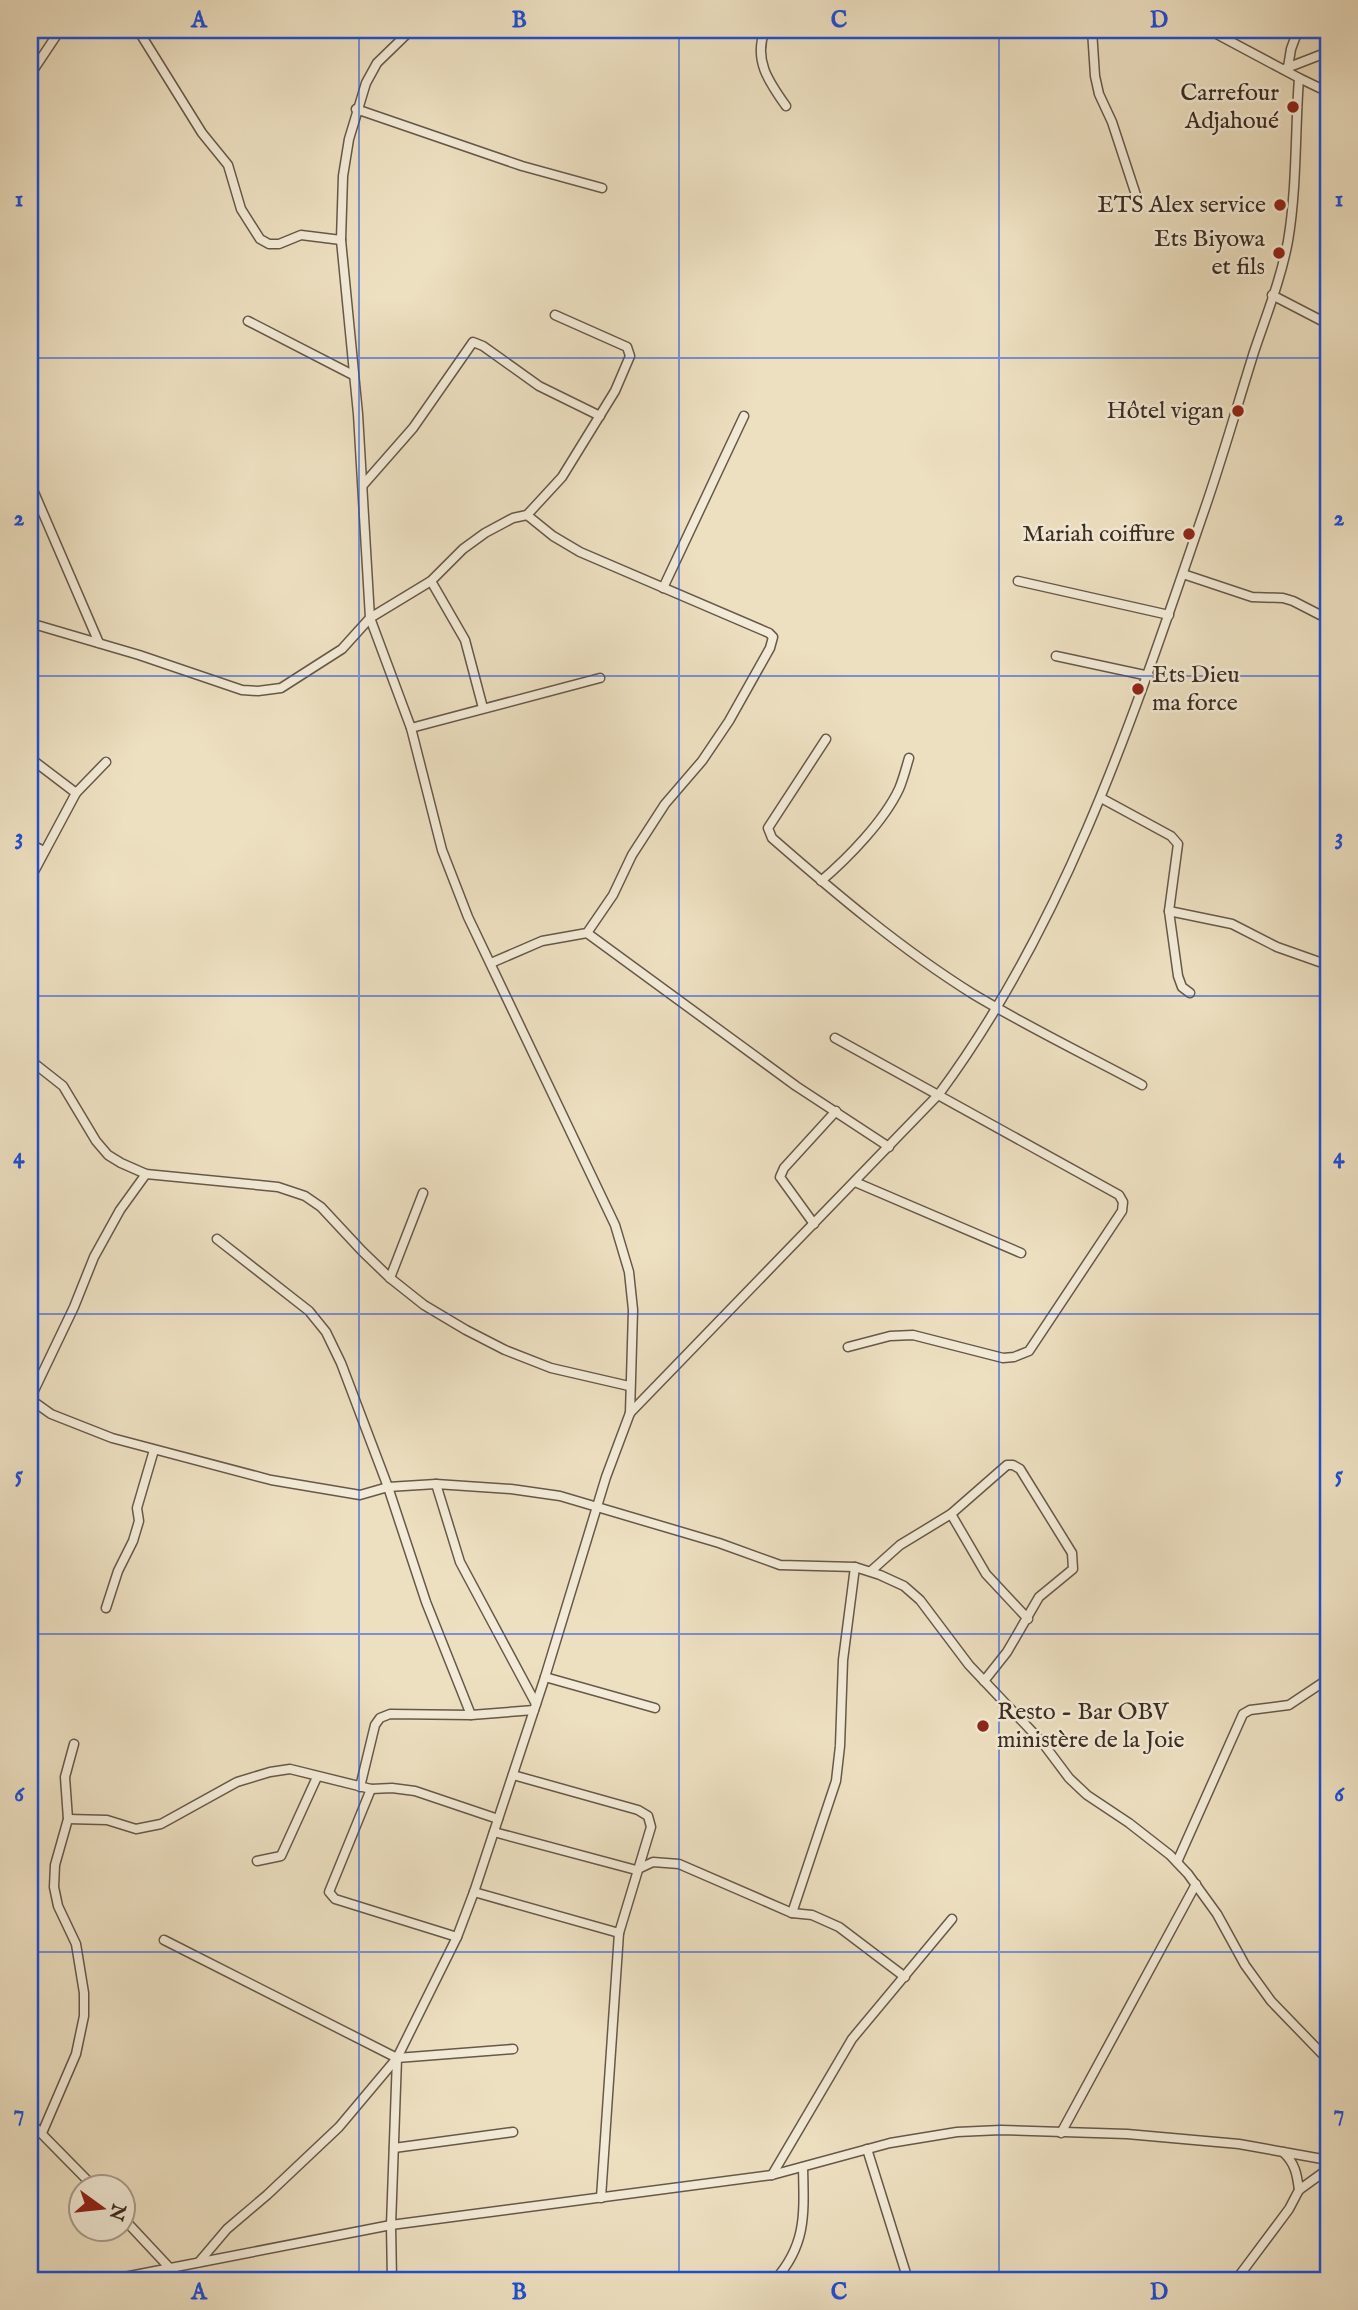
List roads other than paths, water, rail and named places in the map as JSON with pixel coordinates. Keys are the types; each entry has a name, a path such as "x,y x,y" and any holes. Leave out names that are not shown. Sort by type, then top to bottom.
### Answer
{"street":[{"path":"30,75 60,30"},
{"path":"138,30 202,133 228,165 241,209 260,239 270,244 279,244 301,236 341,240"},
{"path":"199,2262 227,2229 339,2127 397,2058 457,1937 474,1892 545,1677 597,1506 630,1413 633,1310 629,1272 615,1225 468,917 443,850 411,729 370,618 363,485 349,304 341,240 343,176 356,109 366,83 377,63 411,30"},
{"path":"765,30 760,55 763,69 786,106"},
{"path":"1092,30 1099,94 1112,122 1138,198"},
{"path":"1209,30 1328,92"},
{"path":"1286,68 1298,30"},
{"path":"1286,68 1328,52"},
{"path":"630,1413 939,1094 970,1052 997,1008 1061,889 1101,798 1149,676 1226,449 1284,260 1290,220 1299,78"},
{"path":"356,109 522,166 601,188"},
{"path":"1272,295 1328,324"},
{"path":"30,624 99,643 242,690 281,688 342,649 370,618 431,581 463,549 485,533 513,518 527,515 562,477 615,391 630,356 627,347 555,315"},
{"path":"248,321 353,375"},
{"path":"363,485 413,428 472,342 483,346 539,386 600,416"},
{"path":"663,588 744,416"},
{"path":"30,482 99,643"},
{"path":"491,963 542,941 587,933 613,895 632,855 665,804 702,761 729,721 770,648 773,637 580,552 553,536 527,515"},
{"path":"1183,574 1252,597 1293,600 1328,619"},
{"path":"431,581 466,640 483,708"},
{"path":"1018,581 1169,615"},
{"path":"1056,656 1149,676"},
{"path":"411,729 600,678"},
{"path":"826,739 768,828 772,838 821,881 930,966 997,1008 1142,1085"},
{"path":"30,758 76,793"},
{"path":"821,881 878,821 898,790 909,758"},
{"path":"30,879 76,793 106,762"},
{"path":"1101,798 1171,836 1178,845 1169,911 1178,976 1182,987 1190,993"},
{"path":"30,844 44,851"},
{"path":"1169,911 1232,924 1277,947 1328,965"},
{"path":"587,933 796,1086 889,1147"},
{"path":"835,1038 1119,1195 1123,1202 1122,1211 1029,1351 1003,1358 902,1334 848,1347"},
{"path":"30,1060 63,1086 96,1142 108,1155 121,1163 146,1174 278,1187 305,1196 321,1206 390,1279 424,1305 505,1350 551,1368 629,1386"},
{"path":"814,1224 780,1177 784,1168 836,1111"},
{"path":"146,1174 120,1210 94,1257 74,1307 30,1399 51,1414 112,1438 271,1480 348,1494 388,1487 436,1484 560,1496 719,1543 780,1565 855,1567 904,1586 912,1592 969,1665 1042,1742 1069,1778 1087,1795 1129,1822 1177,1862 1217,1914 1245,1965 1271,2001 1328,2060"},
{"path":"855,1182 1021,1253"},
{"path":"390,1279 423,1193"},
{"path":"217,1240 309,1311 326,1332 341,1363 388,1487 426,1602 471,1715"},
{"path":"106,1608 114,1581 133,1541 139,1521 137,1508 154,1450"},
{"path":"871,1571 900,1545 951,1514 1007,1465 1020,1469 1072,1553 1073,1569 1039,1597 1007,1652 984,1681"},
{"path":"436,1484 460,1562 535,1707"},
{"path":"951,1514 986,1574 1028,1619"},
{"path":"792,1913 836,1781 843,1660 855,1567"},
{"path":"545,1677 655,1708"},
{"path":"1177,1862 1243,1714 1251,1710 1289,1705 1328,1678"},
{"path":"360,1787 380,1718 390,1714 471,1715 535,1707"},
{"path":"42,2133 76,2054 84,2016 84,1993 76,1944 58,1906 54,1887 55,1865 68,1819 65,1777 74,1744"},
{"path":"68,1819 107,1821 136,1829 161,1824 237,1782 289,1769 370,1789 415,1791 498,1819"},
{"path":"513,1775 638,1810 648,1816 651,1827 619,1933 601,2198"},
{"path":"257,1861 281,1856 317,1777"},
{"path":"370,1789 329,1892 335,1899 457,1937"},
{"path":"494,1832 636,1870 653,1862 679,1864 792,1913 812,1915 839,1927 905,1977"},
{"path":"1062,2133 1196,1884"},
{"path":"474,1892 619,1933"},
{"path":"772,2175 852,2039 952,1919"},
{"path":"164,1940 397,2058 513,2049"},
{"path":"391,2280 397,2058"},
{"path":"30,2122 82,2174"},
{"path":"109,2280 391,2225 772,2175 867,2149 957,2132 1001,2130 1128,2134 1239,2144 1328,2160"},
{"path":"394,2148 513,2132"},
{"path":"867,2149 908,2280"},
{"path":"1282,2151 1296,2169 1299,2190"},
{"path":"775,2280 787,2266 798,2244 804,2218 803,2167"},
{"path":"1236,2280 1289,2209 1299,2190 1328,2169"},
{"path":"136,2232 181,2280"}],"place":[{"name":"Carrefour Adjahoué","path":"1293,107"},
{"name":"ETS Alex service","path":"1280,205"},
{"name":"Ets Biyowa et fils","path":"1279,253"},
{"name":"Hôtel vigan","path":"1238,411"},
{"name":"Mariah coiffure","path":"1189,534"},
{"name":"Ets Dieu ma force","path":"1138,689"},
{"name":"Resto - Bar OBV ministère de la Joie","path":"983,1726"}]}
